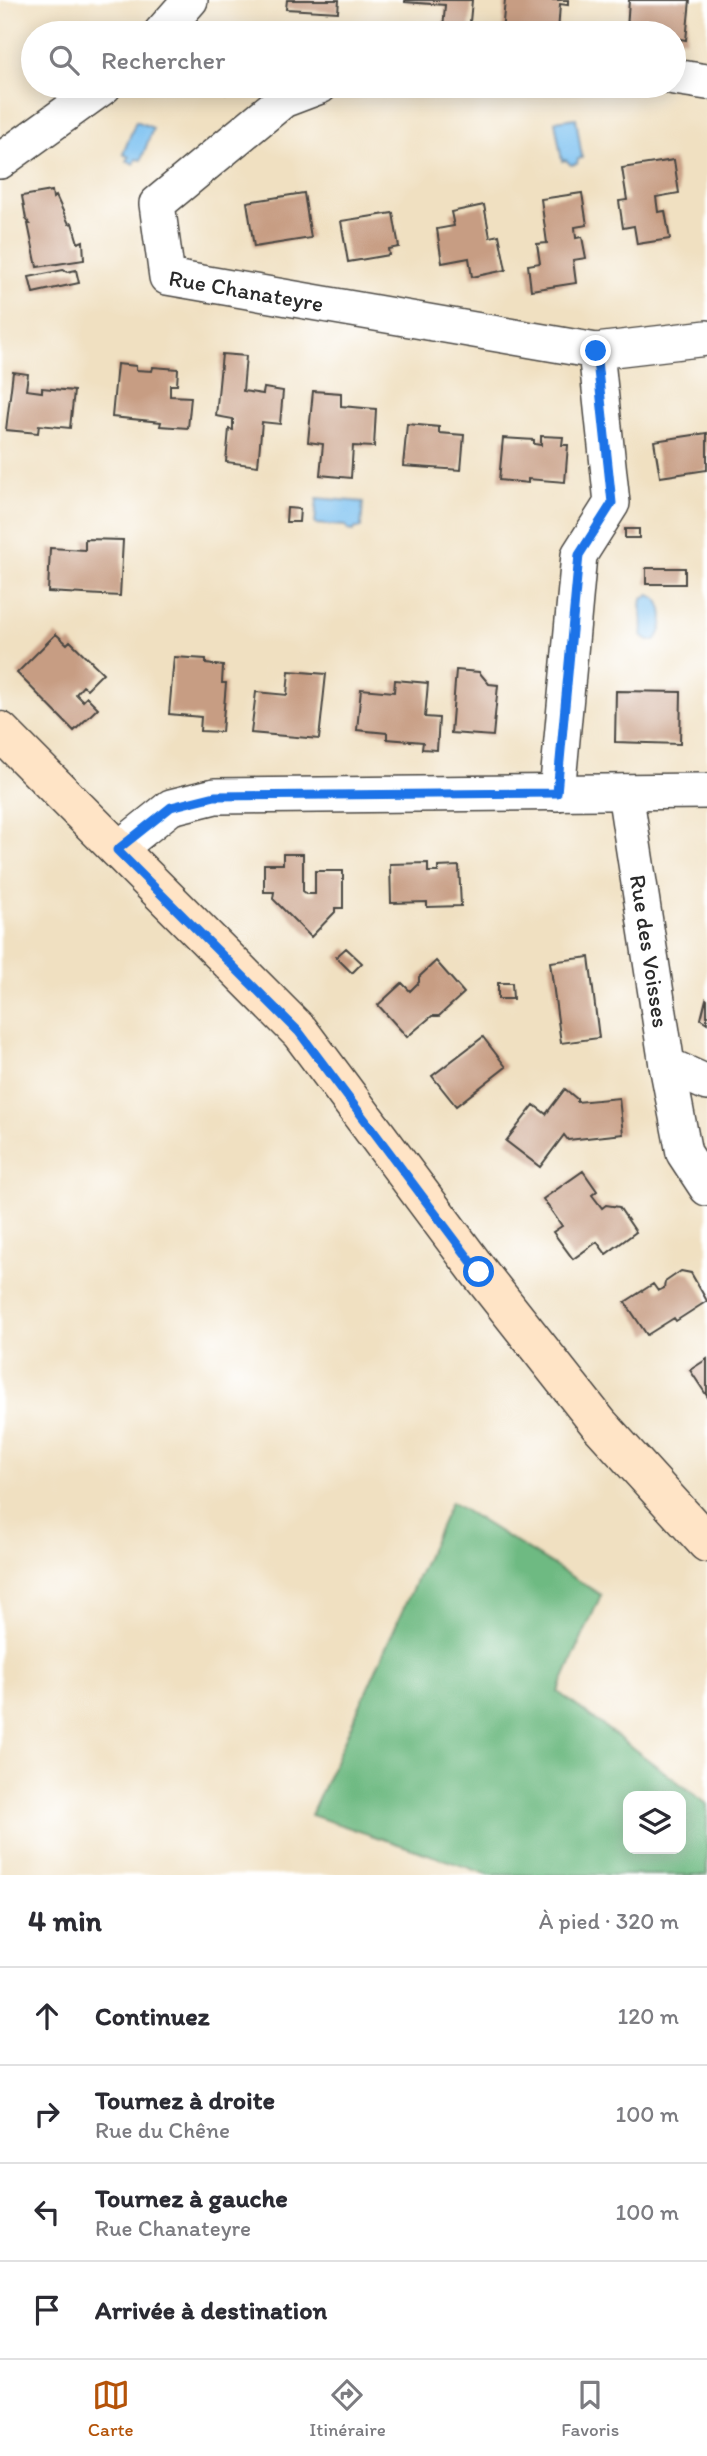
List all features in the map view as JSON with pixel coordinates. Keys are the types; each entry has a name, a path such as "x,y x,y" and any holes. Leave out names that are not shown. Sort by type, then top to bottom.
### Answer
{"main road":[{"path":"0,731 299,1032 479,1272 599,1424 707,1543"}],"street":[{"path":"172,21 190,0"},
{"path":"686,79 707,82"},
{"path":"0,161 87,98"},
{"name":"Rue Chanateyre","path":"288,98 157,204 167,276 596,351 707,338"},
{"path":"557,793 579,555 612,503 596,351"},
{"path":"117,850 171,807 215,796 707,791"},
{"name":"Rue des Voisses","path":"625,792 667,1065 684,1153 707,1188"},
{"path":"667,1065 707,1083"}],"green space":[{"path":"451,1502 601,1595 558,1692 707,1804 707,1875 490,1875 311,1815"}],"water":[{"path":"576,118 582,158 578,159 577,164 571,165 566,160 562,161 555,121"},
{"path":"136,121 153,128 141,160 136,159 134,164 127,161 129,157 123,154"},
{"path":"317,498 363,502 361,528 353,531 346,526 315,524"},
{"path":"650,595 657,599 663,615 662,626 655,641 648,641 642,635 642,599"}],"building":[{"path":"287,0 339,0 338,12 286,9"},
{"path":"472,0 470,21 444,21 445,5 405,2"},
{"path":"505,0 568,0 568,5 560,4 559,21 503,21"},
{"path":"629,0 690,0 686,40 686,21 628,21"},
{"path":"674,160 679,193 656,197 658,212 665,211 670,239 637,244 634,226 623,228 619,201 627,200 622,168"},
{"path":"52,191 53,198 56,196 69,224 72,223 78,243 83,241 84,260 37,267 22,196"},
{"path":"304,193 311,238 254,247 247,202"},
{"path":"582,193 587,225 575,227 576,238 582,237 586,258 573,260 576,283 531,290 528,265 540,263 537,244 547,243 541,199"},
{"path":"484,205 490,237 499,235 506,270 472,277 469,258 442,263 437,229 454,226 451,212"},
{"path":"393,213 399,247 388,249 389,255 348,262 341,221"},
{"path":"76,270 79,283 33,293 29,277"},
{"path":"222,354 246,356 243,391 263,394 264,388 283,391 280,424 262,422 258,466 226,462 229,429 233,430 233,419 216,416"},
{"path":"117,364 136,366 136,370 152,371 153,367 178,369 177,385 170,385 170,396 191,397 188,428 112,417"},
{"path":"13,372 28,374 26,390 42,392 42,388 74,391 70,428 39,425 38,433 6,430"},
{"path":"313,391 341,393 341,406 376,409 374,447 353,446 351,478 320,475 323,444 308,442"},
{"path":"407,424 439,427 439,433 464,435 461,470 403,466"},
{"path":"707,433 707,470 660,477 654,441"},
{"path":"541,436 563,437 562,445 568,445 565,482 528,479 528,483 499,480 503,438 534,440 534,444 541,445"},
{"path":"287,508 300,509 299,522 286,522"},
{"path":"625,529 639,529 639,538 625,538"},
{"path":"85,539 123,540 120,596 48,592 50,548 85,550"},
{"path":"646,568 685,568 685,584 646,584"},
{"path":"56,634 67,644 70,641 103,673 87,689 83,686 76,694 83,701 87,697 98,708 74,731 17,673"},
{"path":"174,657 206,659 206,664 223,666 222,683 226,683 222,732 200,731 201,717 169,714"},
{"path":"456,670 479,672 489,684 498,685 493,736 451,733"},
{"path":"289,671 326,674 319,739 251,733 256,692 287,695"},
{"path":"395,680 428,683 425,717 439,718 437,750 422,749 423,742 387,739 387,733 357,730 361,689 394,692"},
{"path":"616,691 681,692 680,744 615,742"},
{"path":"283,854 303,854 303,891 307,894 315,894 315,871 343,871 343,908 335,908 335,912 311,937 273,899 274,892 264,892 264,864 283,864"},
{"path":"428,863 428,872 438,872 438,867 459,866 461,906 427,907 427,902 391,903 390,864"},
{"path":"346,948 362,963 352,973 336,957"},
{"path":"589,957 599,1038 561,1043 550,962"},
{"path":"436,961 464,993 439,1016 432,1016 407,1037 378,1005 402,983 410,991 419,982 419,977"},
{"path":"498,983 512,983 513,999 498,999"},
{"path":"707,1000 707,1023 701,1019"},
{"path":"483,1037 506,1067 456,1106 432,1076"},
{"path":"565,1089 577,1102 619,1098 623,1134 568,1140 564,1135 540,1167 506,1141 534,1105 546,1114"},
{"path":"583,1171 597,1191 592,1195 602,1208 606,1205 619,1207 636,1232 606,1254 597,1242 573,1259 553,1232 562,1226 543,1199"},
{"path":"681,1271 691,1273 707,1301 676,1321 674,1318 647,1335 625,1302 653,1284 658,1291 664,1288 665,1282"},
{"path":"707,1359 707,1396 690,1370"}],"route":[{"path":"479,1272 299,1032 117,850 171,807 215,796 557,793 579,555 612,503 596,351"}]}
